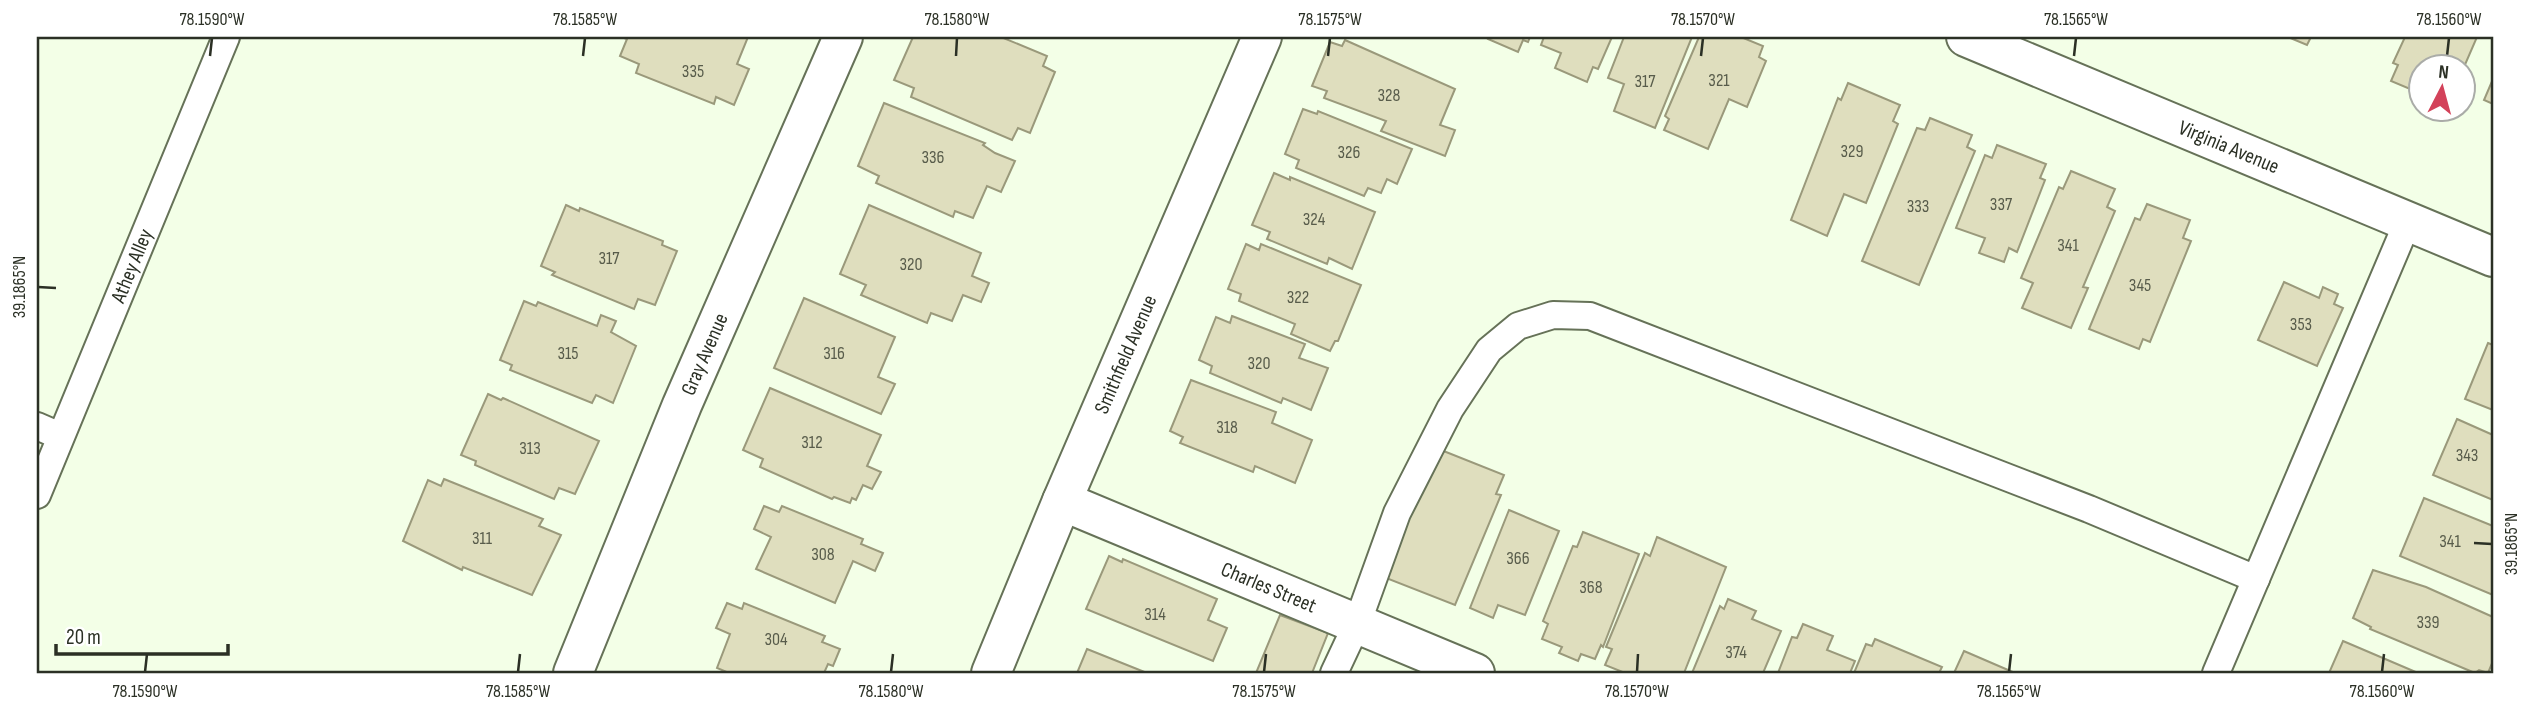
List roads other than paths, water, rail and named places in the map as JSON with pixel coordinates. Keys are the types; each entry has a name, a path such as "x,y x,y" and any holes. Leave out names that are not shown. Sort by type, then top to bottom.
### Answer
{"street":[{"name":"Gray Avenue","path":"573,673 682,405 842,37"},
{"name":"Smithfield Avenue","path":"991,673 1062,500 1262,37"},
{"name":"Virginia Avenue","path":"1966,37 2493,257"},
{"name":"Charles Street","path":"1062,500 1475,673"}],"lane":[{"name":"Athey Alley","path":"37,495 49,431 226,37"},
{"path":"2216,673 2408,221"},
{"path":"1334,673 1357,624 1397,513 1450,409 1489,350 1518,326 1553,314 1590,316 2089,509 2256,579"}]}
